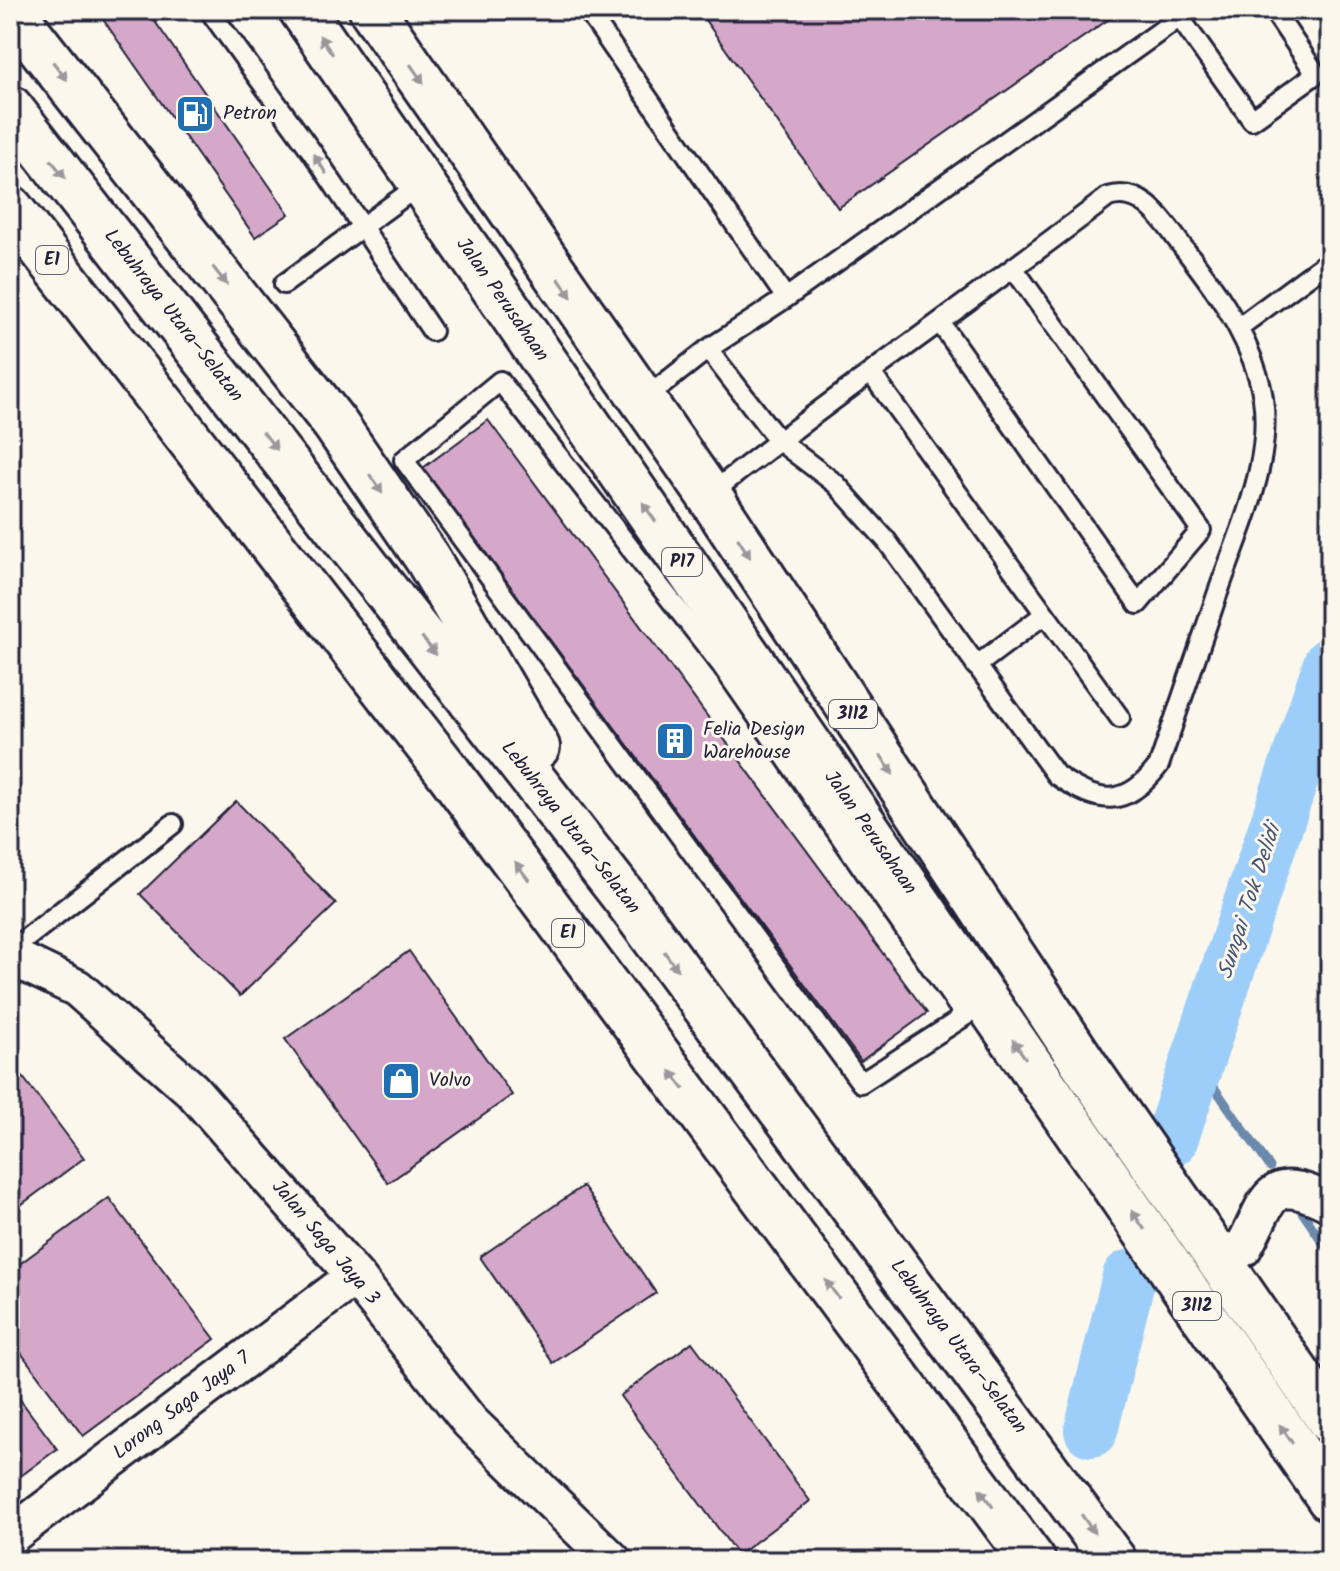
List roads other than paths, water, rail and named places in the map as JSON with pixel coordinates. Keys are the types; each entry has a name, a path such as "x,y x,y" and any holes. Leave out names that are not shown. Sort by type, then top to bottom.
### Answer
{"main road":[{"path":"11,10 335,424 427,558 625,898"},
{"name":"Jalan Perusahaan","path":"302,10 422,183 732,658 1064,1113 1330,1499"},
{"name":"3112","path":"372,10 709,495 1088,1070 1330,1421"},
{"name":"Lebuhraya Utara–Selatan","path":"10,108 625,898 1114,1561"},
{"name":"E1","path":"10,208 440,761 1033,1561"}],"street":[{"name":"Jalan Saga Jaya 3","path":"10,954 77,988 192,1090 355,1276 470,1422 613,1561"},
{"path":"1207,1243 1229,1253 1243,1248 1264,1203 1289,1189 1306,1191 1330,1203"},
{"name":"Lorong Saga Jaya 7","path":"10,1536 355,1276"}],"lane":[{"path":"209,10 432,331"},
{"path":"587,10 786,298"},
{"path":"643,400 708,349 786,298 1185,14 1252,120 1316,74 1273,10"},
{"path":"284,284 422,183"},
{"path":"708,349 778,440 836,484 886,540 1048,765 1082,793 1116,796 1145,784 1159,765 1258,470 1263,443 1259,376 1238,328 1179,242 1157,215 1131,193 1108,197 941,324 778,440 709,495"},
{"path":"1238,328 1330,260"},
{"path":"941,324 1138,604 1201,530 1014,269"},
{"path":"871,373 1120,718"},
{"path":"500,381 732,658 965,1016 861,1083 404,460 500,381"},
{"path":"976,666 1045,614"},
{"path":"10,954 173,824"}],"waterway":[{"name":"Sungai Tok Delidi","path":"1171,1140 1330,664"},
{"path":"1195,1060 1270,1167"},
{"path":"1300,1209 1330,1253"},
{"name":"Sungai Tok Delidi","path":"1091,1430 1129,1277"}],"place":[{"name":"Petron","path":"195,114"},
{"name":"Felia Design Warehouse","path":"675,741"},
{"name":"Volvo","path":"401,1081"}]}
